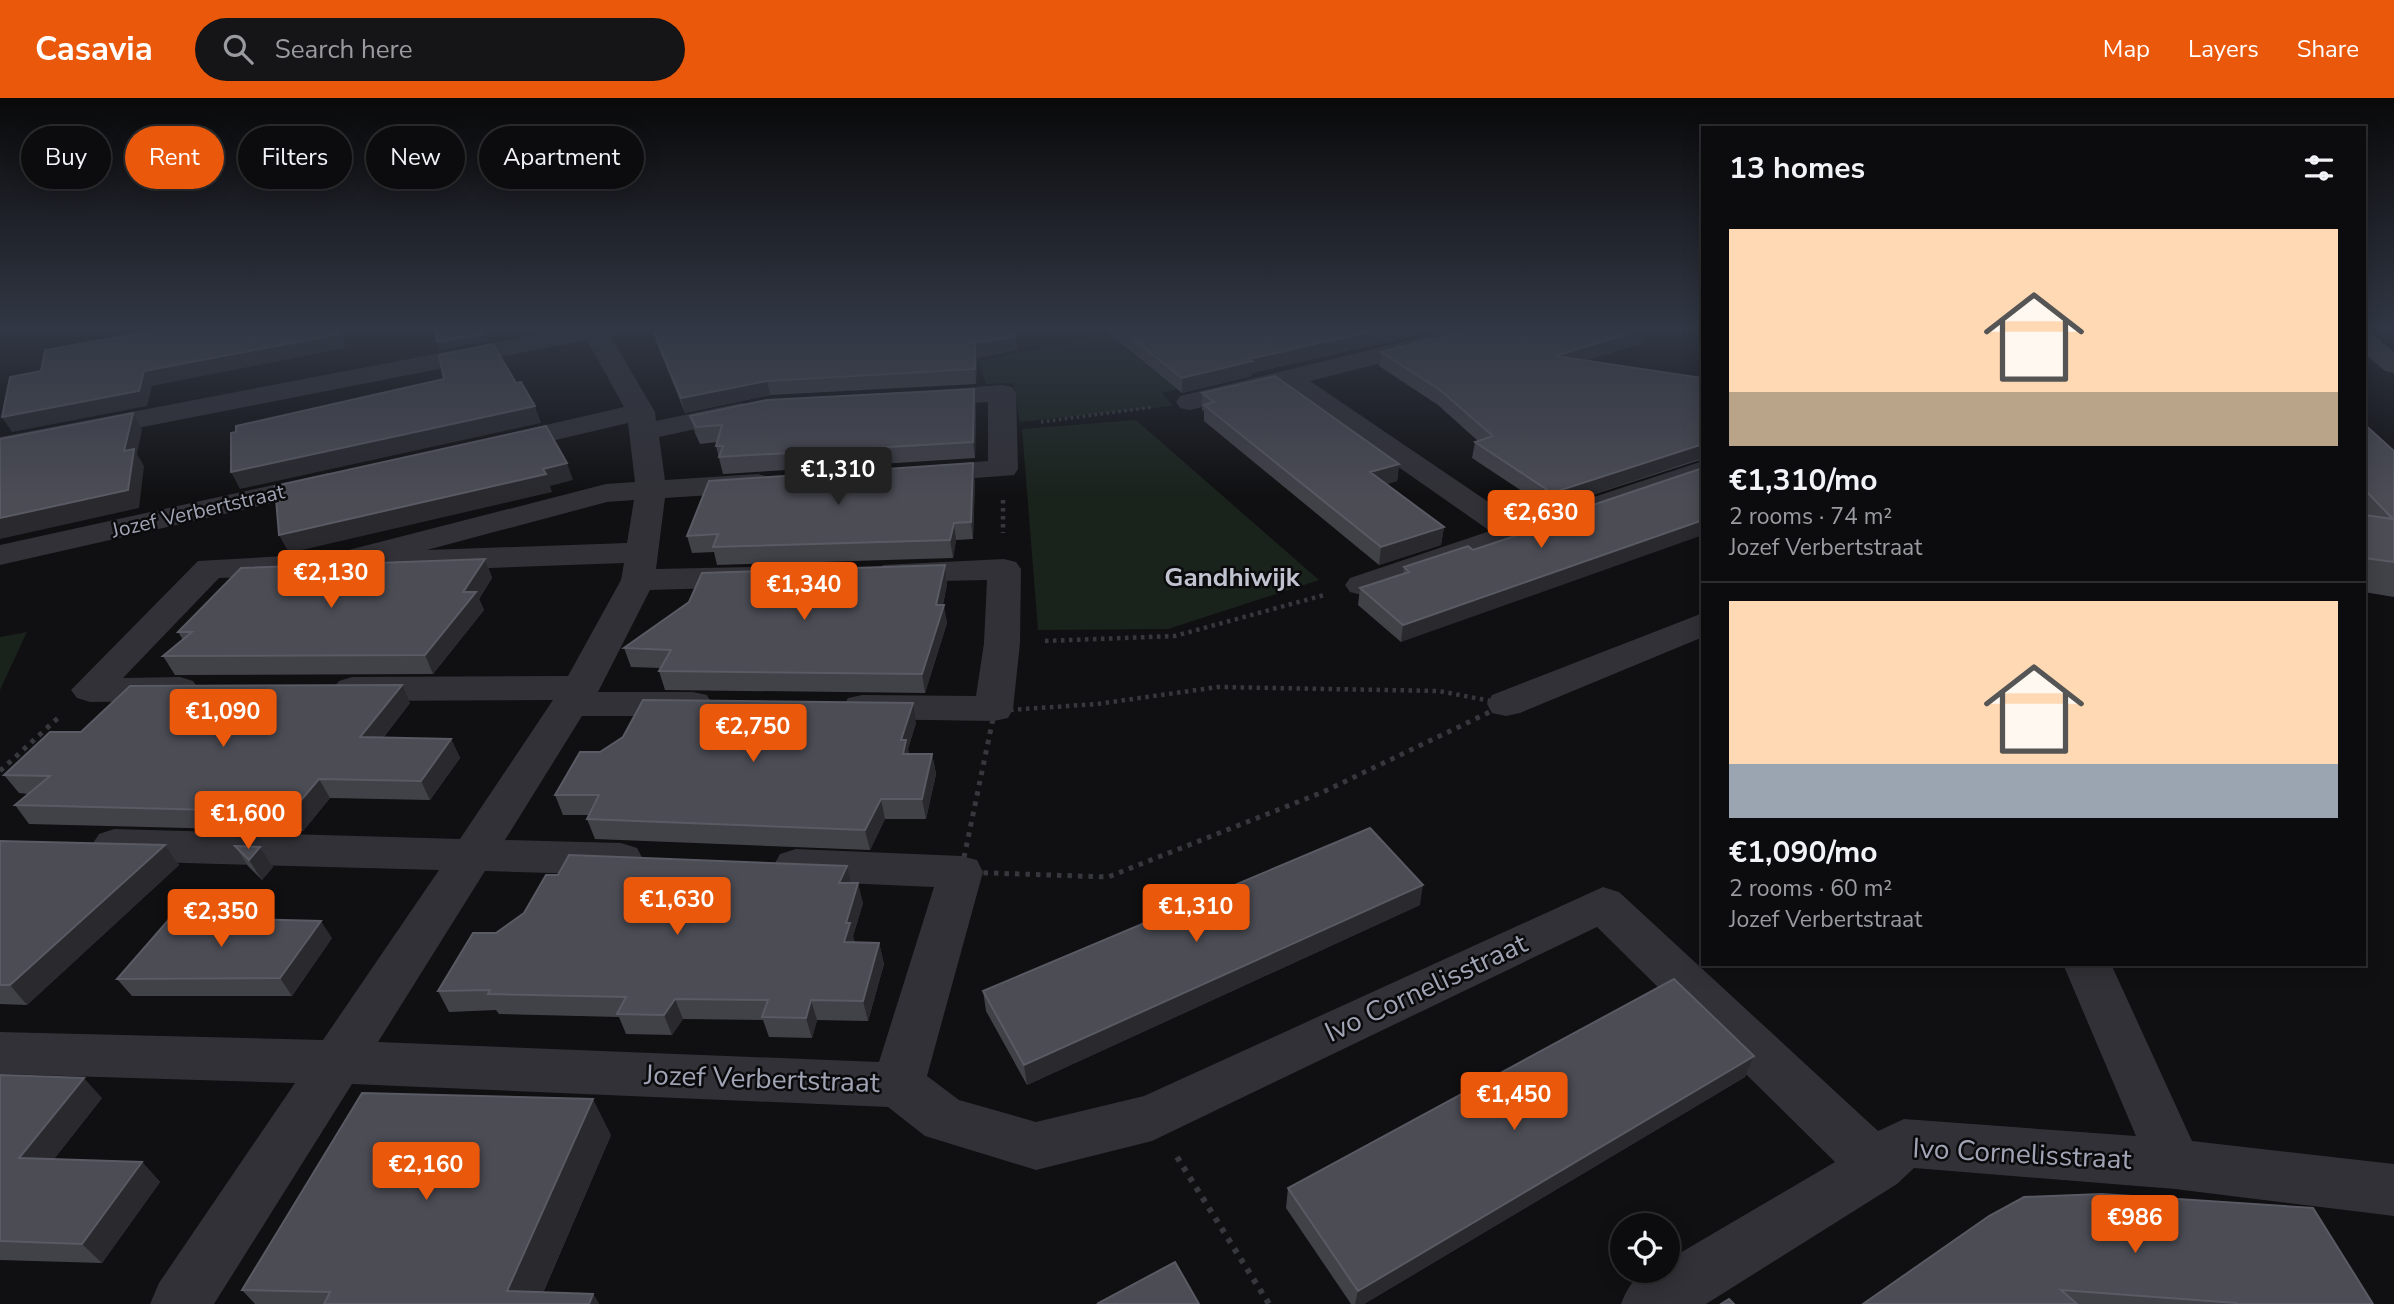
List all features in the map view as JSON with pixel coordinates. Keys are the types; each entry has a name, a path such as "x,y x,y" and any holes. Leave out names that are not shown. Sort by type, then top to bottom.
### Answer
{"street":[{"path":"0,446 325,383"},
{"path":"180,1304 576,696 640,566 651,489 643,422 628,383"},
{"path":"1190,402 1263,383"},
{"path":"1296,383 1515,534"},
{"path":"892,399 1002,393 1000,428 1003,469 894,475"},
{"path":"467,451 643,422 769,406"},
{"path":"1362,585 1701,471"},
{"name":"Jozef Verbertstraat","path":"0,555 360,475"},
{"path":"331,565 606,493 786,481"},
{"path":"90,690 210,568 331,565 640,566 787,576"},
{"path":"829,706 994,709 1002,643 1004,569 868,573"},
{"path":"1506,704 1701,625"},
{"path":"90,690 213,689"},
{"path":"322,689 576,696 733,705"},
{"path":"70,844 668,860"},
{"path":"752,864 961,872"},
{"name":"Jozef Verbertstraat","path":"0,1053 337,1062 898,1085 961,872"},
{"name":"Ivo Cornelisstraat","path":"898,1085 944,1119 1036,1146 1152,1118 1603,904 1877,1166"},
{"path":"2088,966 2175,1164"},
{"name":"Ivo Cornelisstraat","path":"1651,1304 1877,1166 1903,1143 2175,1164 2394,1190"}],"path":[{"path":"1000,428 1190,402"},
{"path":"1003,469 1004,569"},
{"path":"1002,643 1175,636 1362,585"},
{"path":"1218,687 1439,691 1506,704 1323,792 1108,877 961,872 994,709 1097,704 1218,687"},
{"path":"0,771 90,690"},
{"path":"1152,1118 1269,1304"}],"shaded area":[{"path":"1013,383 1170,383 1177,389 1162,393 1173,406 1020,422"},
{"path":"1136,420 1319,580 1168,629 1038,630 1022,429"},
{"path":"27,632 0,690 0,637"}],"building":[{"path":"9,383 141,383 139,391 2,417"},
{"path":"425,383 522,383 535,406 231,472 231,433 236,432 236,426"},
{"path":"675,383 755,383 681,398"},
{"path":"1244,383 1285,383 1399,464 1370,472 1444,527 1381,547 1204,405 1214,402 1202,393"},
{"path":"1430,383 1701,383 1701,445 1552,493 1475,442 1493,436"},
{"path":"974,389 973,442 719,457 723,446 716,446 722,425 696,427 690,416 767,400"},
{"path":"133,413 124,451 134,449 128,490 0,518 0,439"},
{"path":"546,426 567,463 543,469 546,474 279,535 275,486"},
{"path":"2366,426 2394,451 2394,562 2366,558 2366,515 2393,519 2366,491"},
{"path":"973,463 971,522 954,523 950,540 713,547 718,534 687,536 709,481"},
{"path":"1701,469 1701,521 1403,625 1360,588 1409,572 1404,567 1468,546 1473,550 1584,513 1578,510"},
{"path":"485,559 463,592 476,592 425,655 163,656 192,632 178,632 241,568"},
{"path":"945,565 936,605 944,605 922,674 659,671 671,650 624,648 689,602 702,573"},
{"path":"402,685 360,737 451,739 421,781 319,779 291,812 15,805 50,776 4,775 50,732 81,732 130,686"},
{"path":"643,700 913,703 901,740 906,740 903,754 932,754 922,799 881,799 865,830 587,819 599,795 555,795 580,752 600,752 623,737"},
{"path":"1370,828 1423,885 1024,1065 983,991"},
{"path":"0,841 165,845 10,985 0,985"},
{"path":"235,846 260,847 249,860"},
{"path":"569,855 847,866 839,883 858,883 846,923 850,923 844,942 879,943 863,1001 811,1000 806,1018 762,1017 768,1000 675,999 664,1015 617,1014 626,997 488,994 490,990 438,991 473,933 496,933 524,913 546,875 558,875"},
{"path":"171,917 321,921 280,978 117,979"},
{"path":"1674,979 1754,1056 1358,1291 1288,1188"},
{"path":"0,1075 84,1078 19,1158 142,1162 82,1244 0,1241"},
{"path":"362,1093 593,1099 507,1291 593,1294 589,1304 324,1304 330,1292 242,1290"},
{"path":"2102,1194 2313,1208 2373,1304 2237,1304 2061,1290 2077,1304 1863,1304 1989,1216 2024,1197"},
{"path":"1175,1262 1199,1304 1097,1304"},
{"path":"1729,1299 1734,1304 1721,1304"}],"district":[{"name":"Gandhiwijk","path":"1232,577"}]}
